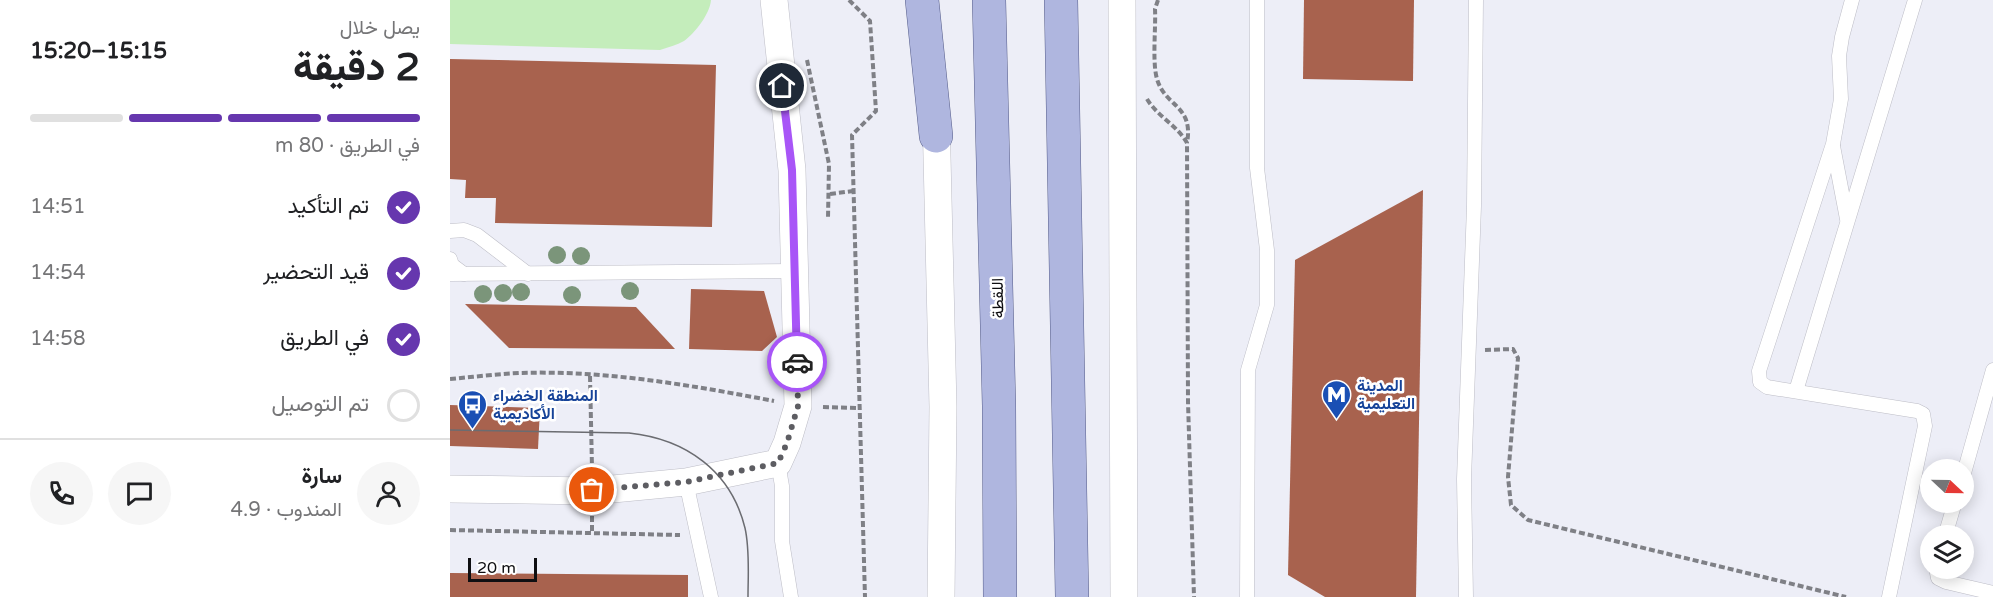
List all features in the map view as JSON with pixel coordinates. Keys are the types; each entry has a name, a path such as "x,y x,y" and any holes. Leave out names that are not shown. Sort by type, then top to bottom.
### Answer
{"main road":[{"path":"922,0 936,136"},
{"path":"975,0 979,86 994,166"},
{"name":"اللقطة","path":"989,0 994,166 1000,597"},
{"path":"1061,0 1072,597"},
{"path":"1063,161 1077,81 1078,0"}],"street":[{"path":"450,489 592,490 686,482 783,453 798,406 792,170 774,0"},
{"path":"939,0 936,136 943,407 941,597"},
{"path":"1122,0 1124,597"}],"lane":[{"path":"1246,597 1248,370 1267,305 1267,250 1257,168 1257,0"},
{"path":"1466,597 1464,479 1474,206 1476,0"},
{"path":"1852,0 1839,57 1841,99 1833,144 1759,371 1760,382 1767,387 1917,411 1923,414 1925,426 1890,597"},
{"path":"1796,391 1915,0"},
{"path":"1833,144 1847,222"},
{"path":"450,232 464,230 477,235 528,274"},
{"path":"450,259 457,274 795,271"},
{"path":"1968,459 1993,370"},
{"path":"783,453 782,541 790,597"},
{"path":"686,482 711,597"},
{"path":"1940,579 1993,593"}],"path":[{"path":"849,0 870,21 876,111 852,135 865,597"},
{"path":"1158,0 1155,9 1156,76 1160,89 1185,114 1190,129 1187,143 1188,402 1194,597"},
{"path":"806,54 829,165 828,218"},
{"path":"1144,94 1151,105 1181,133 1187,143"},
{"path":"830,194 853,191"},
{"path":"1469,351 1513,349 1518,358 1508,477 1511,505 1528,520 1846,597"},
{"path":"450,379 519,373 590,376 681,384 798,406 859,408"},
{"path":"590,376 592,531"},
{"path":"450,530 592,531 697,535"}],"green space":[{"path":"450,0 711,0 705,17 693,33 684,41 660,50 450,44"}],"building":[{"path":"1304,0 1414,0 1413,81 1303,79"},
{"path":"450,59 716,65 712,227 495,223 496,198 465,198 466,180 450,179"},
{"path":"1423,190 1416,597 1325,597 1288,575 1295,260"},
{"path":"691,289 764,291 777,337 762,351 689,349"},
{"path":"465,304 636,307 675,349 509,348"},
{"path":"450,405 540,408 538,449 450,446"},
{"path":"450,573 688,575 688,597 450,597"}],"tram line":[{"path":"450,430 629,433 650,436 687,451 717,474 729,490 738,508 748,545 748,597"}],"way so far":[{"path":"592,490 686,482 778,463 787,443 798,406 797,362"}],"place":[{"name":"المدينة التعليمية","path":"1336,420"},
{"name":"المنطقة الخضراء الأكاديمية","path":"472,430"}],"route":[{"path":"782,86 792,170 797,362"}]}
